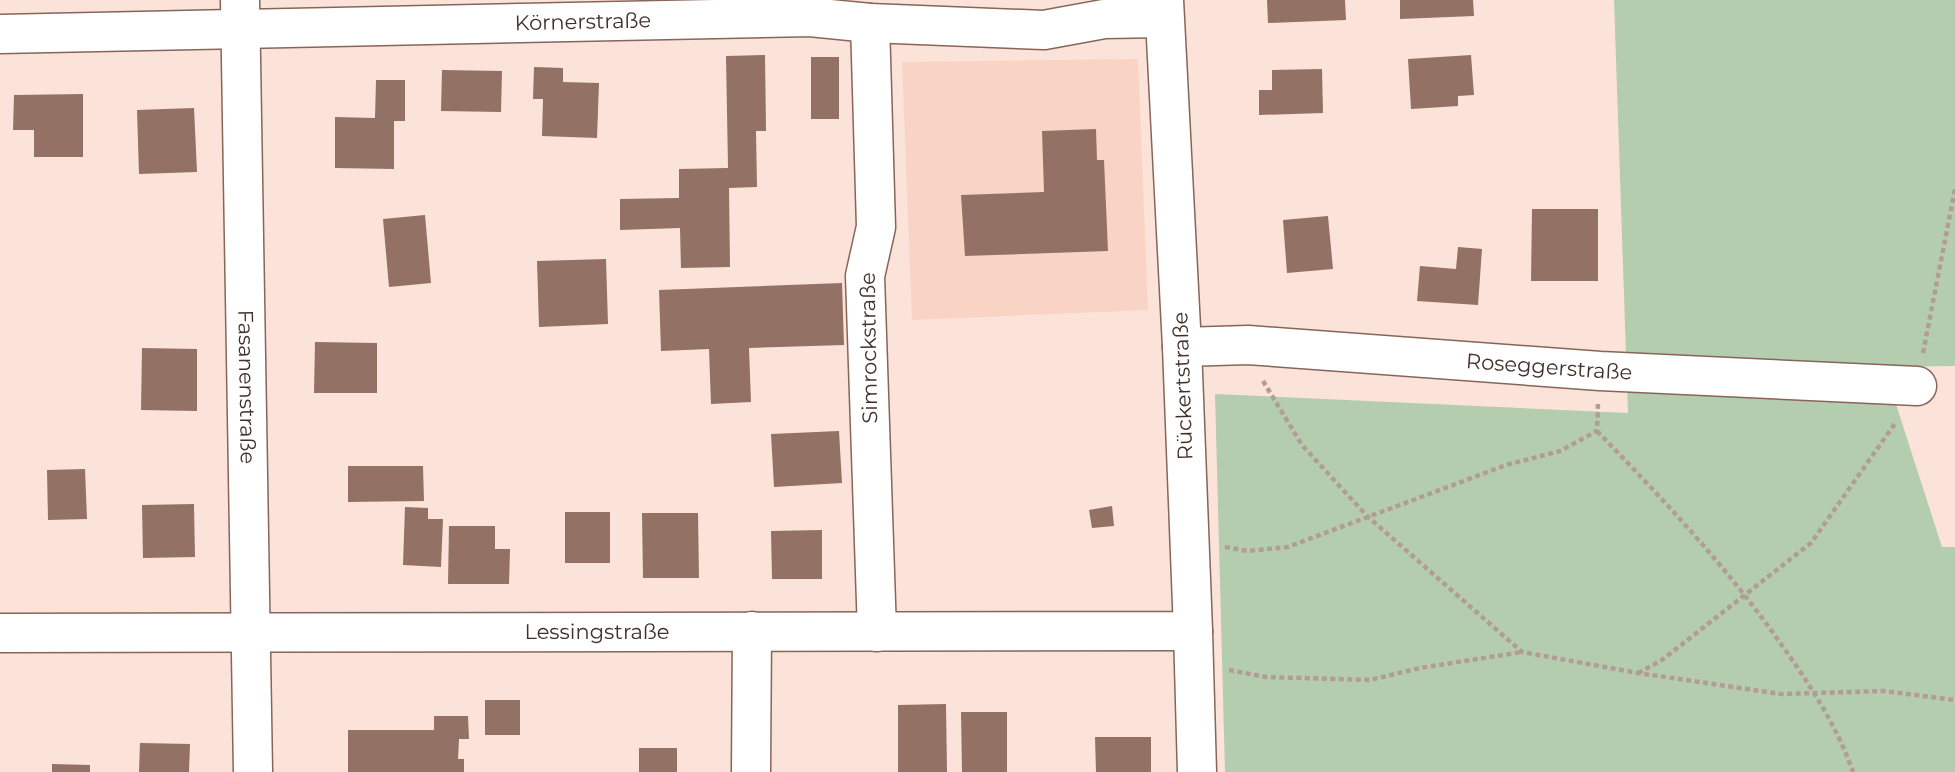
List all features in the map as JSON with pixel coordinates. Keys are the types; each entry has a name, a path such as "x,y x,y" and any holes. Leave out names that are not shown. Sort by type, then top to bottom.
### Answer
{"street":[{"name":"Körnerstraße","path":"0,34 240,14 810,17 870,23 1044,30 1164,9"},
{"name":"Rückertstraße","path":"1164,9 1182,347 1198,772"},
{"name":"Fasanenstraße","path":"240,14 253,772"},
{"name":"Simrockstraße","path":"870,23 876,227 865,276 877,632"},
{"name":"Roseggerstraße","path":"1182,347 1248,345 1600,370 1917,386"},
{"path":"751,772 752,632"},
{"name":"Lessingstraße","path":"0,633 877,632 1193,647"}],"path":[{"path":"1638,673 1662,660 1811,543 1899,417 1917,386 1955,189"},
{"path":"1248,345 1267,390 1303,445 1367,516 1522,652"},
{"path":"1600,370 1597,431 1663,499 1746,596 1814,692 1853,772"},
{"path":"1189,541 1248,551 1288,547 1506,465 1560,451 1597,431"},
{"path":"1193,647 1266,677 1370,680 1420,668 1522,652 1638,673 1782,694 1884,691 1955,700"}],"shaded area":[{"path":"1138,59 1148,310 912,320 902,62"}],"green space":[{"path":"1614,0 1955,0 1955,366 1884,367 1942,547 1955,547 1955,772 1225,772 1215,394 1628,413"}],"building":[{"path":"1267,0 1345,0 1346,20 1268,23"},
{"path":"1400,0 1473,0 1474,16 1400,19"},
{"path":"765,55 766,131 756,131 757,187 729,188 730,267 681,268 680,228 620,230 620,199 679,198 679,169 728,168 726,56"},
{"path":"1471,55 1474,95 1458,96 1458,106 1411,109 1408,59"},
{"path":"811,57 839,57 839,119 811,119"},
{"path":"534,67 563,68 563,82 599,83 597,138 542,136 543,99 533,99"},
{"path":"1322,69 1323,113 1259,115 1259,90 1272,90 1272,70"},
{"path":"442,70 502,71 501,112 441,111"},
{"path":"376,80 405,80 405,121 394,121 394,169 335,168 335,117 375,118"},
{"path":"83,94 83,157 34,157 34,130 13,130 14,95"},
{"path":"194,108 197,172 139,174 137,110"},
{"path":"1096,129 1097,160 1104,160 1108,251 965,256 961,195 1044,192 1042,131"},
{"path":"1532,209 1598,209 1598,281 1531,281"},
{"path":"425,215 431,283 389,287 383,219"},
{"path":"1328,216 1333,269 1287,273 1283,220"},
{"path":"1458,247 1482,249 1478,305 1417,301 1420,266 1456,269"},
{"path":"606,259 608,324 539,327 537,261"},
{"path":"842,283 844,345 749,348 751,402 711,404 709,349 661,351 659,290"},
{"path":"315,342 377,343 377,393 314,393"},
{"path":"142,348 197,349 197,411 141,410"},
{"path":"839,431 842,483 774,487 771,434"},
{"path":"348,466 423,466 424,501 348,502"},
{"path":"85,469 87,519 48,520 47,470"},
{"path":"194,504 195,557 143,558 142,505"},
{"path":"1112,506 1114,526 1092,528 1089,510"},
{"path":"405,507 428,508 428,519 443,519 441,567 403,565"},
{"path":"565,512 610,512 610,563 565,563"},
{"path":"642,513 698,513 699,578 643,578"},
{"path":"449,526 495,526 495,549 510,549 509,584 448,584"},
{"path":"822,530 822,579 772,579 771,531"},
{"path":"485,700 520,700 520,735 485,735"},
{"path":"946,704 947,772 898,772 898,705"},
{"path":"961,712 1007,712 1007,772 962,772"},
{"path":"434,716 468,716 469,739 459,739 458,759 464,759 464,772 348,772 348,730 434,730"},
{"path":"1095,737 1151,737 1151,772 1096,772"},
{"path":"140,743 190,744 189,772 139,772"},
{"path":"639,748 677,748 677,772 639,772"},
{"path":"52,764 90,765 90,772 52,772"}]}
